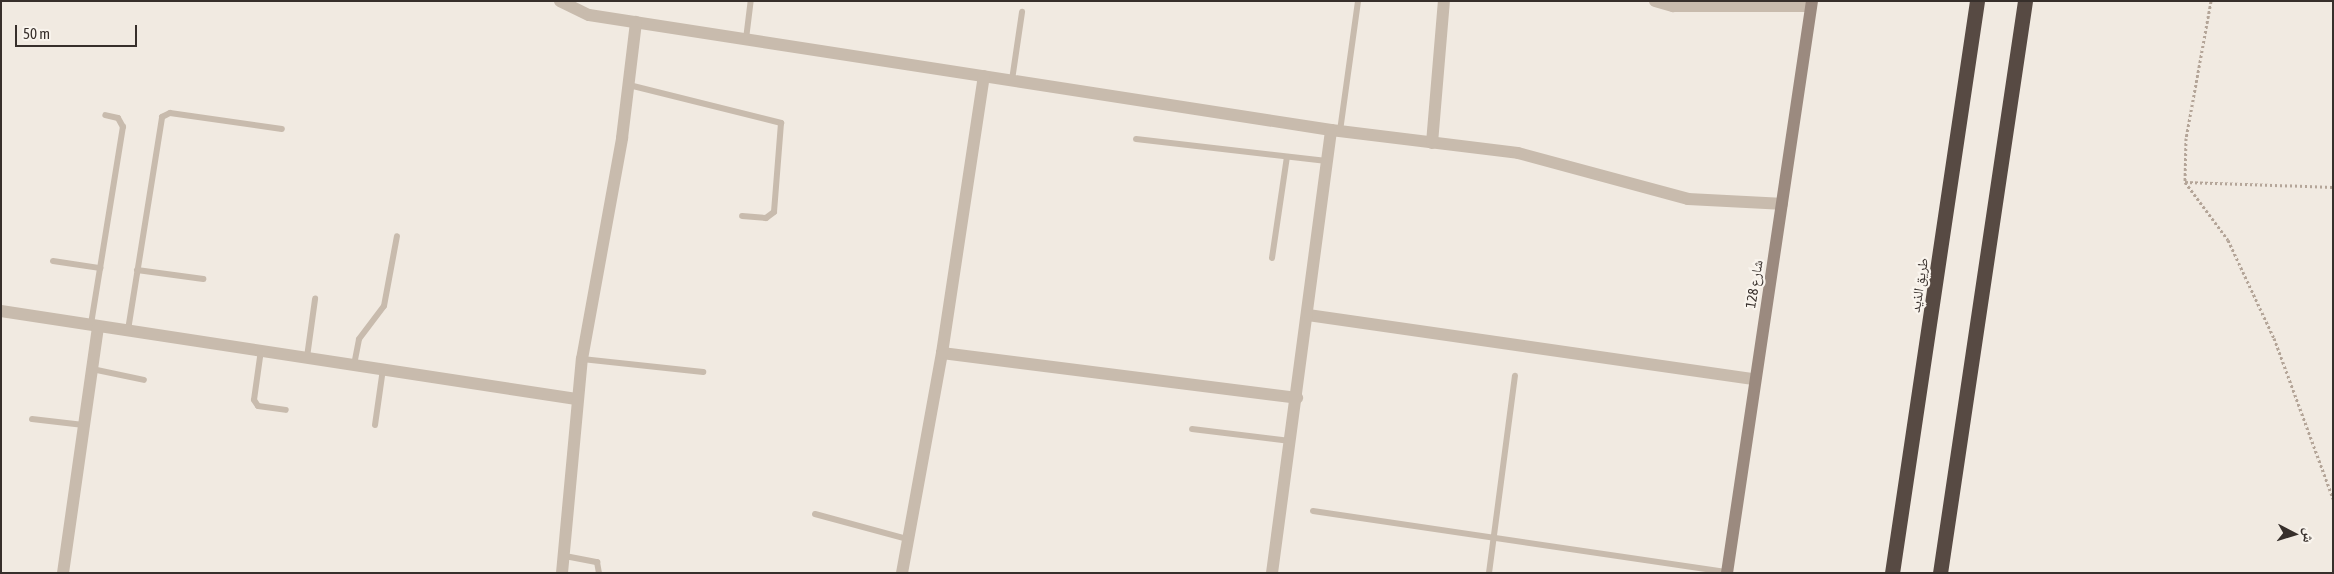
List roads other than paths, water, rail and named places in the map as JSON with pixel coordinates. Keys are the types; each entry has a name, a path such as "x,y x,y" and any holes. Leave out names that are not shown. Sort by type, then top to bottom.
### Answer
{"highway":[{"name":"طريق الذيد","path":"1892,573 1977,1"},
{"path":"1940,573 2025,1"}],"street":[{"path":"560,1 575,12 636,22 1335,131 1518,153 1688,199 1782,204"},
{"path":"1432,143 1444,1"},
{"path":"1655,1 1664,5 1811,4"},
{"name":"شارع 128","path":"1727,572 1753,379 1782,204 1811,4"},
{"path":"562,573 565,556 576,399 629,85 636,22"},
{"path":"902,573 942,353 984,76"},
{"path":"1272,573 1308,315 1327,161 1335,131"},
{"path":"1,311 576,399"},
{"path":"1308,315 1753,379"},
{"path":"63,573 92,369 95,325"},
{"path":"942,353 1296,398"}],"lane":[{"path":"746,39 751,1"},
{"path":"1335,131 1358,1"},
{"path":"1012,80 1022,12"},
{"path":"629,85 781,122 774,212 766,218 742,216"},
{"path":"128,330 164,114 282,129"},
{"path":"95,325 100,268 123,127 118,118 105,115"},
{"path":"1136,139 1327,161"},
{"path":"1272,258 1287,157"},
{"path":"354,365 359,339 384,306 396,236"},
{"path":"53,261 100,268"},
{"path":"137,270 203,279"},
{"path":"307,358 315,299"},
{"path":"261,350 254,400 262,407 286,410"},
{"path":"582,359 703,372"},
{"path":"92,369 144,380"},
{"path":"375,425 383,369"},
{"path":"1489,573 1515,376"},
{"path":"32,419 84,426"},
{"path":"1192,429 1291,441"},
{"path":"1313,511 1494,540 1727,572"},
{"path":"815,514 907,539"},
{"path":"565,556 597,562 599,573"}]}
